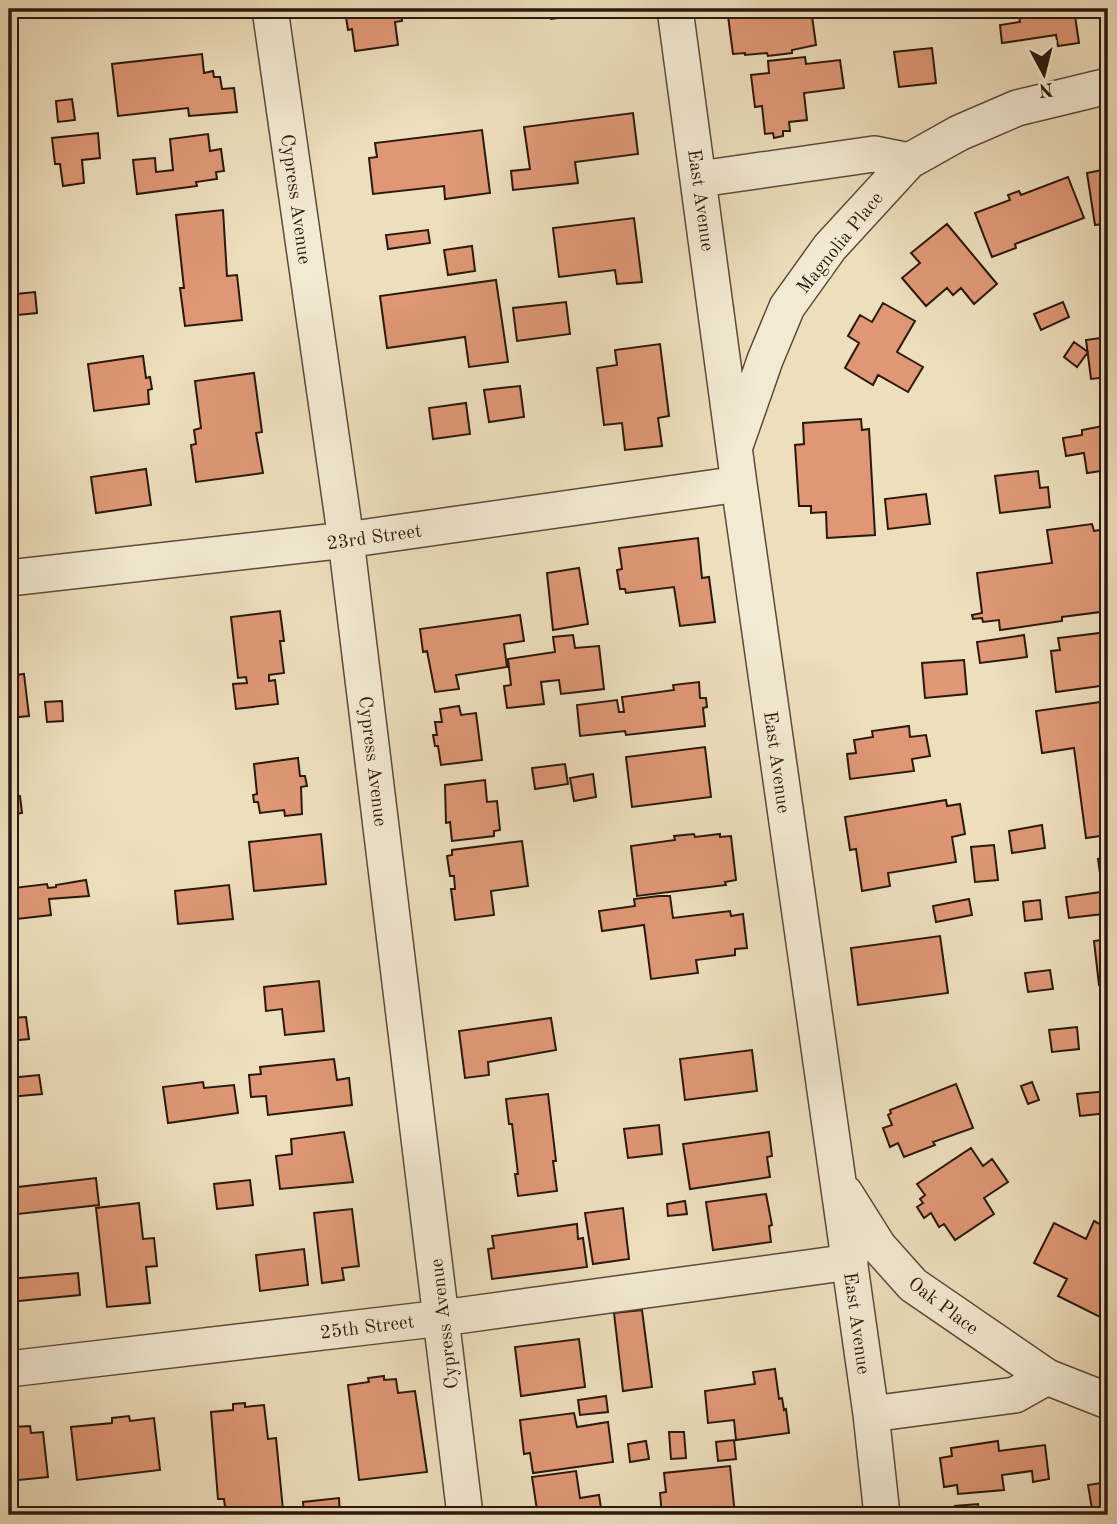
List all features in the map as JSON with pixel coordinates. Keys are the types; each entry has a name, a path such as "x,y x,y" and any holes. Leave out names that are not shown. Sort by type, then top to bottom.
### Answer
{"street":[{"name":"Cypress Avenue","path":"270,9 346,540 465,1515"},
{"name":"East Avenue","path":"675,9 739,484 871,1414 882,1515"},
{"name":"Magnolia Place","path":"734,448 787,307 830,247 909,161 959,133 1017,108 1108,86"},
{"path":"699,179 874,155 909,161"},
{"name":"23rd Street","path":"9,578 346,540 739,484"},
{"name":"Oak Place","path":"836,1179 879,1247 914,1285 1048,1377 1108,1401"},
{"name":"25th Street","path":"9,1369 442,1318 850,1262"},
{"path":"871,1414 1015,1395 1048,1377"}],"building":[{"path":"351,9 401,9 402,21 395,22 398,45 355,51 352,29 348,30 346,17 352,16"},
{"path":"550,9 614,9 614,11 551,19"},
{"path":"811,9 816,45 792,50 792,53 768,56 767,53 733,54 728,16 740,14 739,11"},
{"path":"900,9 931,9 900,13"},
{"path":"1018,9 1074,9 1079,43 1058,46 1056,35 1002,43 1000,25 1020,22"},
{"path":"932,48 936,83 899,87 894,52"},
{"path":"202,54 204,73 213,71 214,77 220,77 222,89 234,88 237,112 189,116 188,108 118,116 112,64"},
{"path":"805,57 806,64 840,60 844,88 804,93 807,120 789,122 790,131 783,131 783,136 774,138 773,133 765,134 762,106 755,107 751,75 769,73 768,61"},
{"path":"72,99 75,120 58,122 56,101"},
{"path":"633,113 638,154 575,162 578,183 513,190 511,171 530,169 524,127"},
{"path":"482,130 490,193 445,199 444,186 373,194 369,158 377,157 375,143"},
{"path":"98,133 100,158 82,160 84,183 63,186 60,164 55,164 52,138"},
{"path":"208,134 210,151 221,149 224,171 216,172 217,179 196,182 197,186 137,194 133,160 155,158 156,172 173,170 170,139"},
{"path":"1108,164 1108,223 1095,225 1087,173 1102,170 1101,165"},
{"path":"1068,177 1084,218 1015,244 1016,248 992,257 975,213 1010,200 1008,195 1019,191 1021,195"},
{"path":"223,210 227,276 237,275 242,320 185,326 176,215"},
{"path":"634,218 642,282 617,284 615,270 559,277 553,228"},
{"path":"947,224 997,284 974,304 961,288 953,295 947,288 926,306 902,278 920,263 911,253"},
{"path":"428,230 430,243 388,249 386,235"},
{"path":"472,246 475,271 448,275 444,250"},
{"path":"496,280 508,362 469,367 465,337 387,348 380,296"},
{"path":"35,292 37,313 18,315 16,294"},
{"path":"566,302 570,334 517,341 513,308"},
{"path":"1063,302 1069,317 1041,330 1034,314"},
{"path":"883,303 915,321 897,352 923,367 908,392 878,375 873,385 845,368 859,343 848,336 860,315 872,322"},
{"path":"1108,337 1108,377 1091,379 1086,340"},
{"path":"1074,342 1088,352 1077,367 1064,357"},
{"path":"660,344 669,416 658,418 662,446 625,450 622,423 604,425 597,368 617,365 615,350"},
{"path":"143,356 146,378 150,377 152,389 148,390 149,404 94,411 88,364"},
{"path":"254,373 262,432 256,433 263,473 196,482 191,445 196,444 194,430 201,428 195,381"},
{"path":"520,386 524,417 489,422 484,390"},
{"path":"466,403 470,434 433,439 429,408"},
{"path":"861,419 862,430 869,429 875,535 827,538 826,512 811,513 811,506 799,506 795,445 804,444 803,423"},
{"path":"1108,425 1108,470 1087,473 1084,453 1066,456 1063,438 1082,435 1082,430"},
{"path":"146,469 151,505 96,513 91,477"},
{"path":"1038,471 1040,488 1048,487 1050,507 1000,513 995,476"},
{"path":"926,494 930,524 888,529 885,499"},
{"path":"1092,524 1094,531 1107,529 1108,611 1000,630 999,620 983,622 982,618 973,619 972,615 982,613 977,573 1052,563 1047,530"},
{"path":"698,538 702,578 709,577 715,622 680,626 674,587 626,593 625,589 620,589 617,570 622,569 619,548"},
{"path":"579,568 588,624 553,630 547,573"},
{"path":"280,611 284,673 269,675 269,681 275,680 278,704 236,709 233,684 247,683 246,677 238,678 231,617"},
{"path":"520,615 524,641 504,644 507,667 456,675 459,689 435,692 427,651 423,652 420,629"},
{"path":"1108,632 1108,685 1056,692 1051,651 1060,650 1058,638"},
{"path":"573,635 575,648 599,646 604,689 561,694 559,680 541,682 544,704 507,708 504,686 511,685 508,659 555,652 553,637"},
{"path":"1024,635 1027,657 980,663 977,642"},
{"path":"964,660 967,694 925,698 922,663"},
{"path":"24,674 29,716 9,718 9,676"},
{"path":"699,682 700,698 706,698 707,707 703,708 705,726 626,735 625,731 580,736 577,705 617,700 619,712 624,712 622,697 674,690 673,685"},
{"path":"62,701 63,721 47,722 45,702"},
{"path":"1108,701 1108,835 1086,838 1074,748 1042,753 1036,711"},
{"path":"459,706 461,715 476,713 482,760 441,765 433,735 437,735 435,722 442,722 440,709"},
{"path":"909,726 910,737 926,735 930,756 912,759 914,771 850,779 847,754 856,753 854,740 873,737 872,731"},
{"path":"705,747 711,797 632,807 626,757"},
{"path":"298,758 300,776 305,776 307,786 301,787 302,814 285,816 284,810 260,813 258,802 254,802 253,795 257,794 254,764"},
{"path":"565,764 568,784 535,789 532,768"},
{"path":"593,774 596,797 574,801 570,778"},
{"path":"485,780 487,802 497,801 500,830 494,831 494,836 452,841 450,822 446,823 445,785"},
{"path":"20,796 22,813 9,815 9,797"},
{"path":"946,800 947,806 960,804 965,834 952,837 956,862 888,873 890,886 862,891 856,849 850,850 845,817"},
{"path":"1042,825 1045,848 1012,853 1009,831"},
{"path":"321,834 326,884 254,891 249,842"},
{"path":"694,834 695,837 720,834 720,837 731,836 736,880 725,882 726,885 637,896 631,846 675,840 674,836"},
{"path":"522,841 528,886 491,891 494,915 455,920 451,889 455,889 454,876 450,876 447,856 452,855 452,850"},
{"path":"994,845 998,880 975,882 971,847"},
{"path":"1108,858 1108,895 1103,895 1098,859"},
{"path":"86,880 89,896 49,899 51,915 17,919 13,888 47,884 48,888"},
{"path":"229,885 233,919 178,924 175,891"},
{"path":"1101,892 1103,914 1069,918 1066,897"},
{"path":"670,896 673,918 730,911 731,916 743,914 747,948 735,949 735,955 696,960 698,973 651,979 644,925 602,931 599,911 635,906 634,899"},
{"path":"969,899 972,915 936,922 933,906"},
{"path":"1040,900 1042,919 1025,921 1023,902"},
{"path":"940,936 948,993 858,1005 851,948"},
{"path":"1108,939 1108,984 1099,985 1094,941"},
{"path":"1050,970 1053,989 1028,992 1025,973"},
{"path":"319,981 324,1031 285,1035 282,1009 266,1011 264,987"},
{"path":"26,1017 29,1039 9,1041 9,1018"},
{"path":"551,1018 556,1050 488,1062 489,1075 465,1078 459,1031"},
{"path":"1077,1027 1079,1049 1052,1052 1049,1030"},
{"path":"752,1050 757,1091 685,1100 680,1059"},
{"path":"334,1059 337,1080 349,1078 352,1105 268,1115 266,1096 251,1097 249,1075 261,1074 260,1067"},
{"path":"39,1075 42,1094 9,1097 9,1078"},
{"path":"203,1082 204,1088 234,1085 238,1113 168,1123 163,1087"},
{"path":"1032,1082 1039,1100 1028,1104 1021,1086"},
{"path":"956,1084 973,1128 933,1142 935,1145 904,1157 898,1143 890,1147 883,1128 892,1125 888,1115 890,1110"},
{"path":"1108,1091 1108,1113 1080,1116 1077,1094"},
{"path":"548,1094 557,1191 518,1196 512,1124 509,1124 506,1099"},
{"path":"659,1125 662,1154 628,1158 624,1129"},
{"path":"344,1132 353,1182 280,1189 276,1156 292,1154 291,1139"},
{"path":"769,1132 772,1156 767,1157 770,1177 690,1189 683,1144"},
{"path":"971,1148 983,1166 992,1159 1008,1182 984,1198 994,1214 955,1240 944,1224 939,1227 931,1213 924,1218 917,1207 923,1203 920,1199 925,1195 917,1184"},
{"path":"96,1178 99,1205 9,1215 9,1188"},
{"path":"250,1180 253,1205 217,1209 214,1184"},
{"path":"766,1194 772,1225 769,1226 771,1242 713,1250 706,1202"},
{"path":"685,1201 687,1214 668,1216 667,1204"},
{"path":"139,1203 143,1239 154,1238 157,1266 146,1267 150,1303 107,1307 96,1208"},
{"path":"623,1208 629,1259 593,1264 585,1213"},
{"path":"352,1209 359,1266 342,1268 344,1280 322,1283 314,1213"},
{"path":"1094,1221 1108,1228 1108,1321 1058,1296 1067,1279 1034,1263 1054,1223 1086,1239"},
{"path":"577,1224 578,1239 583,1238 587,1267 492,1279 488,1249 494,1248 492,1236"},
{"path":"304,1249 308,1285 260,1291 256,1255"},
{"path":"78,1273 80,1295 9,1302 9,1279"},
{"path":"642,1310 652,1387 623,1391 614,1313"},
{"path":"579,1339 585,1387 521,1396 515,1347"},
{"path":"775,1369 779,1399 782,1398 784,1410 786,1409 789,1433 736,1440 734,1420 708,1423 705,1391 755,1384 753,1372"},
{"path":"384,1376 384,1380 396,1379 398,1393 415,1391 427,1472 359,1480 348,1385 369,1382 368,1378"},
{"path":"606,1396 608,1412 580,1415 578,1400"},
{"path":"245,1403 245,1407 264,1405 268,1439 276,1438 283,1510 226,1515 224,1499 218,1499 211,1412 233,1410 233,1404"},
{"path":"574,1413 577,1427 608,1422 613,1462 533,1473 530,1453 524,1454 520,1420"},
{"path":"129,1416 130,1421 154,1418 160,1470 77,1480 71,1427 112,1423 112,1418"},
{"path":"30,1426 31,1433 43,1432 48,1477 9,1481 9,1437 14,1436 13,1427"},
{"path":"669,1432 684,1432 686,1458 671,1459"},
{"path":"734,1440 736,1459 718,1461 716,1442"},
{"path":"646,1441 649,1459 630,1462 628,1444"},
{"path":"998,1441 999,1451 1045,1445 1049,1479 1033,1482 1032,1471 1002,1475 1004,1490 958,1494 957,1485 944,1487 940,1458 952,1456 951,1448"},
{"path":"730,1466 735,1515 662,1515 660,1493 666,1492 664,1473"},
{"path":"576,1471 580,1498 599,1495 602,1515 529,1515 528,1511 537,1510 532,1477"},
{"path":"1108,1482 1108,1515 1093,1515 1088,1485"},
{"path":"339,1498 340,1515 304,1515 303,1502"},
{"path":"978,1504 979,1515 956,1515 955,1506"}]}
